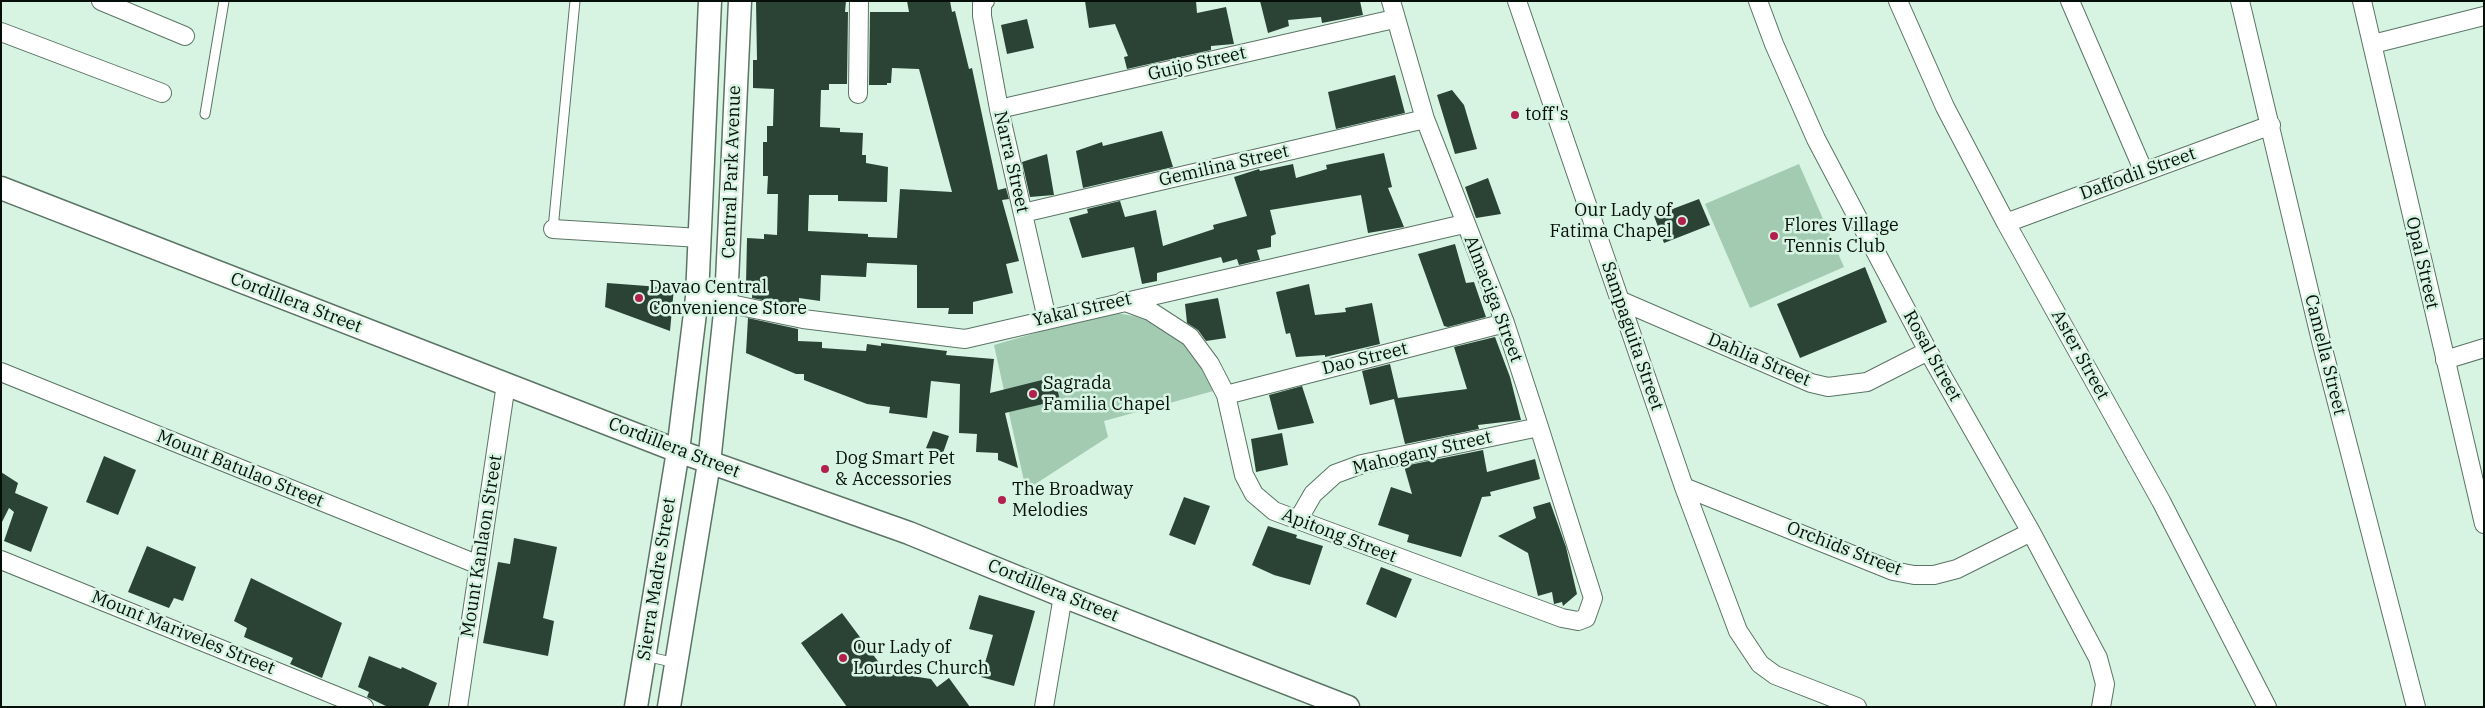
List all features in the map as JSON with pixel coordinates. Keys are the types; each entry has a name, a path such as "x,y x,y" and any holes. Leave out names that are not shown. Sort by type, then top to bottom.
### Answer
{"street":[{"path":"100,1 186,36"},
{"name":"Central Park Avenue","path":"678,451 698,297 710,1"},
{"name":"Central Park Avenue","path":"709,462 726,304 740,1"},
{"path":"858,94 859,1"},
{"name":"Almaciga Street","path":"1391,1 1394,19 1425,119 1464,224 1505,323 1593,598"},
{"name":"Sampaguita Street","path":"1517,1 1684,487 1738,631 1760,664 1775,675 1857,707"},
{"name":"Rosal Street","path":"1758,1 1785,70 1816,139 1928,351 2031,532 2103,670 2104,691 2102,707"},
{"name":"Aster Street","path":"1898,1 1945,107 2006,223 2161,501 2267,707"},
{"path":"2070,1 2144,172"},
{"name":"Camella Street","path":"2240,1 2322,345 2416,707"},
{"name":"Opal Street","path":"2362,1 2445,360 2476,458 2484,524"},
{"name":"Narra Street","path":"984,3 982,16 999,109 1047,319"},
{"path":"2373,44 2478,11"},
{"name":"Guijo Street","path":"999,109 1394,19"},
{"path":"1,32 162,92"},
{"name":"Gemilina Street","path":"1023,212 1425,119"},
{"name":"Daffodil Street","path":"2006,223 2271,126"},
{"name":"Cordillera Street","path":"1,188 678,451 908,533 1063,596 1348,707"},
{"name":"Yakal Street","path":"698,297 803,319 965,339 1123,301 1464,224"},
{"path":"553,229 700,238"},
{"name":"Dahlia Street","path":"1619,300 1811,383 1828,387 1868,382 1928,351"},
{"name":"Apitong Street","path":"1123,301 1150,311 1190,337 1210,364 1226,395 1244,475 1254,494 1274,511 1562,618 1578,621 1586,618 1593,598"},
{"name":"Dao Street","path":"1226,395 1505,323"},
{"path":"2445,360 2484,348"},
{"name":"Mount Batulao Street","path":"1,372 479,565"},
{"name":"Mount Kanlaon Street","path":"458,707 506,384"},
{"name":"Mahogany Street","path":"1298,520 1313,494 1335,474 1362,464 1539,427"},
{"name":"Sierra Madre Street","path":"636,707 678,451"},
{"name":"Sierra Madre Street","path":"669,707 709,462"},
{"name":"Orchids Street","path":"1684,487 1893,571 1914,575 1934,575 1957,569 2031,532"},
{"name":"Mount Mariveles Street","path":"1,560 364,707"},
{"path":"1044,707 1063,596"}],"lane":[{"path":"205,114 224,1"},
{"path":"553,229 575,1"},
{"path":"644,656 676,663"}],"green space":[{"name":"Flores Village Tennis Club","path":"1799,164 1844,267 1750,308 1705,204"},
{"path":"1116,313 1134,316 1155,323 1173,335 1198,357 1217,390 1104,421 1108,437 1026,490 994,345 1095,316"}],"building":[{"path":"756,1 846,1 845,12 848,12 847,84 829,84 829,90 821,90 820,127 840,128 840,132 863,133 862,155 866,155 866,163 888,167 887,202 838,201 838,195 809,195 808,231 868,234 868,237 897,238 900,189 952,192 919,69 892,68 891,83 887,83 887,85 869,85 870,12 909,12 907,1 950,1 952,12 955,11 969,69 972,68 998,190 1006,188 1009,199 1002,200 1019,261 1006,264 1013,293 973,302 973,314 948,314 949,308 917,308 917,265 867,263 866,277 821,275 820,301 799,298 799,307 752,298 753,285 746,284 747,238 764,239 764,234 777,235 778,194 767,194 768,176 763,176 763,142 767,142 767,126 773,126 774,89 753,88 753,60 757,60"},
{"path":"1085,1 1196,1 1197,13 1226,7 1234,44 1211,46 1211,50 1127,69 1124,57 1128,56 1115,24 1089,28"},
{"path":"1260,1 1360,1 1363,15 1322,23 1321,17 1288,20 1289,26 1268,33"},
{"path":"1027,19 1034,48 1007,54 1001,25"},
{"path":"1395,75 1405,113 1336,129 1328,92"},
{"path":"1452,90 1464,105 1477,149 1455,154 1437,95"},
{"path":"1162,131 1173,167 1083,188 1076,151 1102,142 1103,146"},
{"path":"1384,153 1392,187 1388,188 1404,227 1368,233 1361,195 1270,210 1276,234 1271,236 1271,247 1257,250 1260,260 1239,265 1237,259 1223,263 1221,257 1157,273 1157,281 1142,284 1134,247 1082,258 1069,218 1088,213 1087,209 1120,201 1125,217 1156,210 1163,246 1214,229 1213,225 1247,216 1234,177 1259,169 1260,171 1293,164 1296,178 1327,169 1326,165"},
{"path":"1047,154 1054,195 1030,197 1022,162"},
{"path":"1488,178 1501,214 1476,218 1465,187"},
{"name":"Our Lady of Fatima Chapel","path":"1699,199 1710,225 1664,243 1654,216"},
{"path":"1455,244 1466,283 1474,282 1486,317 1448,327 1444,326 1418,254"},
{"path":"1865,267 1887,322 1800,358 1777,304"},
{"name":"Davao Central Convenience Store","path":"607,283 674,288 670,331 605,307"},
{"path":"1309,284 1315,315 1346,312 1345,308 1372,303 1380,344 1325,357 1325,355 1296,357 1290,333 1286,334 1276,292"},
{"path":"1218,298 1226,338 1206,341 1198,330 1187,323 1185,304"},
{"path":"748,318 798,329 798,341 822,342 822,348 866,351 867,344 881,346 881,343 947,351 946,355 994,359 990,393 1054,377 1060,400 1005,413 1018,468 998,460 998,453 976,452 977,434 959,433 960,384 931,381 927,418 889,413 890,407 867,404 804,380 804,374 796,374 746,353"},
{"path":"1495,337 1510,377 1521,420 1478,425 1479,429 1405,444 1394,399 1370,405 1362,371 1390,364 1398,398 1467,389 1454,347"},
{"path":"1302,386 1314,423 1278,430 1269,395"},
{"path":"933,431 949,436 943,453 926,448"},
{"path":"1282,433 1288,465 1256,472 1251,439"},
{"path":"1483,450 1487,472 1535,459 1540,479 1490,492 1491,496 1482,497 1461,557 1407,542 1409,535 1378,525 1391,487 1412,494 1404,466"},
{"path":"104,456 136,470 118,515 86,502"},
{"path":"1,472 18,483 15,493 48,507 31,552 4,541 14,512 9,508 1,524"},
{"path":"1184,497 1210,506 1195,545 1169,535"},
{"path":"1550,502 1566,547 1577,594 1563,606 1562,602 1554,604 1552,592 1538,596 1528,553 1498,536 1536,518 1533,507"},
{"path":"1268,526 1297,535 1296,538 1323,546 1310,585 1274,575 1252,565"},
{"path":"514,538 557,547 543,618 554,621 548,656 483,643 498,562 510,564"},
{"path":"147,546 196,567 183,601 174,598 169,608 128,592"},
{"path":"1381,567 1412,579 1396,618 1366,604"},
{"path":"251,578 342,623 322,678 290,664 293,658 244,637 247,628 234,621"},
{"path":"979,595 1035,611 1014,686 981,677 993,635 969,629"},
{"name":"Our Lady of Lourdes Church","path":"842,613 886,672 931,679 937,687 949,678 970,707 847,707 801,643"},
{"path":"369,656 401,669 402,667 437,683 428,707 388,707 367,697 369,692 358,687"}],"place":[{"name":"toff's","path":"1515,115"},
{"name":"Our Lady of Fatima Chapel","path":"1682,221"},
{"name":"Flores Village Tennis Club","path":"1774,236"},
{"name":"Davao Central Convenience Store","path":"639,298"},
{"name":"Sagrada Familia Chapel","path":"1033,394"},
{"name":"Dog Smart Pet & Accessories","path":"825,469"},
{"name":"The Broadway Melodies","path":"1002,500"},
{"name":"Our Lady of Lourdes Church","path":"843,658"}]}
